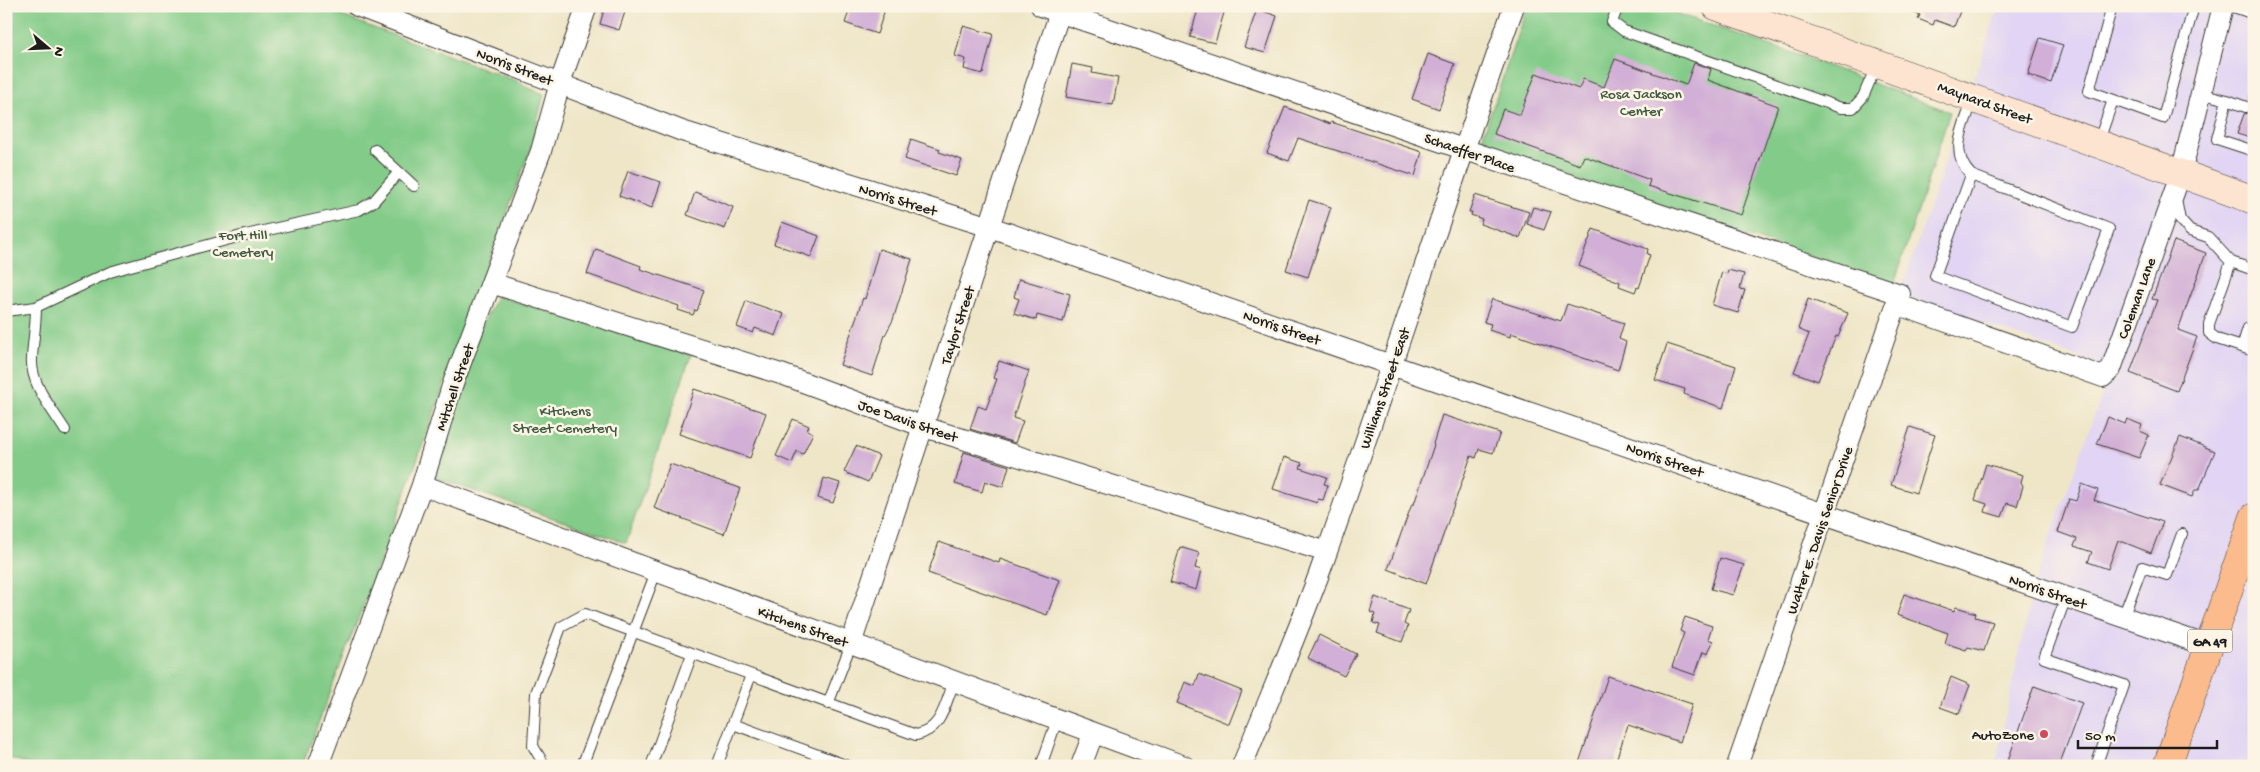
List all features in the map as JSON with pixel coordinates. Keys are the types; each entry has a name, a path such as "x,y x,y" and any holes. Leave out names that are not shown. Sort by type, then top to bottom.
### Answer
{"main road":[{"name":"GA 49","path":"2167,766 2254,517"}],"street":[{"name":"Norris Street","path":"357,6 682,131 990,227 2208,646"},
{"name":"Mitchell Street","path":"318,766 422,485 452,386 541,151 560,83 587,6"},
{"name":"Schaeffer Place","path":"1041,6 1061,9 1898,299"},
{"name":"Williams Street East","path":"1242,766 1327,552 1392,365 1462,149 1514,6"},
{"name":"Maynard Street","path":"1716,6 2098,143 2178,179 2254,200"},
{"name":"Coleman Lane","path":"1898,299 2102,377 2111,369 2178,179 2223,6"},
{"name":"Taylor Street","path":"851,644 1061,9"},
{"name":"Joe Davis Street","path":"491,283 784,375 924,427 1327,552"},
{"name":"Walter E. Davis Senior Drive","path":"1737,766 1826,514 1898,299"},
{"name":"Kitchens Street","path":"422,485 1184,766"},
{"path":"1081,766 1094,734"}],"lane":[{"path":"1618,6 1612,22 1624,31 1841,108 1853,108 1863,97 1878,64"},
{"path":"2111,7 2089,91 2163,118 2194,6"},
{"path":"2231,6 2254,14"},
{"path":"2200,93 2246,107"},
{"path":"1971,175 1935,276 2072,328 2109,229 1971,175 1961,164 1958,146 1973,98"},
{"path":"2098,143 2114,100"},
{"path":"2227,100 2217,139 2254,152"},
{"path":"375,150 414,186"},
{"path":"6,311 36,308 110,272 127,267 241,236 359,210 374,202 399,172"},
{"path":"2178,179 2176,207 2180,220 2190,231 2208,238 2231,262 2254,270"},
{"path":"2231,262 2209,324 2209,333 2218,339 2254,351"},
{"path":"36,308 36,328 31,358 33,373 37,386 66,430"},
{"path":"2242,347 2248,328"},
{"path":"2123,617 2142,567 2167,575 2182,534"},
{"path":"582,766 656,572"},
{"path":"2066,597 2044,658 2124,685 2096,766"},
{"path":"545,766 533,746 536,693 561,627 585,614 916,735 927,733 937,725 954,682"},
{"path":"828,704 851,644"},
{"path":"651,766 692,654"},
{"path":"718,766 751,675"},
{"path":"1041,766 1057,720"},
{"path":"733,724 848,766"}],"shaded area":[{"path":"1999,6 2254,6 2254,766 1995,766 2033,586 2111,369 1900,294"}],"green space":[{"name":"Fort Hill Cemetery","path":"6,6 315,6 522,83 526,87 544,94 530,150 395,522 302,766 35,766 6,757"},
{"name":"Rosa Jackson Center","path":"1527,6 1655,6 1804,57 1950,112 1894,284 1479,148"},
{"name":"Kitchens Street Cemetery","path":"497,296 691,355 626,543 434,477 476,337"}],"building":[{"path":"605,6 627,6 619,30 600,24"},
{"path":"851,6 886,6 877,34 845,23"},
{"path":"1199,6 1226,6 1215,43 1190,37"},
{"path":"1902,6 1962,6 1954,27 1935,20 1933,25 1918,19 1920,15 1902,8"},
{"path":"1257,9 1277,16 1265,53 1244,47"},
{"path":"963,26 993,34 983,74 964,69 966,59 955,56"},
{"path":"2040,38 2063,45 2051,83 2028,75"},
{"path":"1428,54 1455,64 1439,109 1412,99"},
{"path":"1615,59 1686,85 1694,63 1711,69 1708,80 1778,106 1741,215 1648,186 1650,180 1584,156 1580,165 1494,134 1503,109 1520,115 1536,73 1579,89 1583,79 1604,87"},
{"path":"1072,64 1093,68 1092,73 1118,78 1113,105 1066,97"},
{"path":"2251,93 2254,93 2254,139 2237,134 2244,114 2250,113 2253,109 2248,101"},
{"path":"1285,107 1330,124 1331,122 1422,152 1415,176 1298,138 1289,161 1267,153"},
{"path":"911,139 940,149 939,152 962,160 956,176 905,159"},
{"path":"628,171 661,182 652,208 619,196"},
{"path":"695,192 733,207 725,229 687,215"},
{"path":"1475,195 1529,212 1520,238 1480,224 1482,219 1471,215 1472,212 1469,212"},
{"path":"1309,200 1331,207 1308,277 1286,270"},
{"path":"1533,207 1551,212 1544,230 1527,224"},
{"path":"782,222 819,236 811,257 774,244"},
{"path":"1593,229 1648,249 1647,254 1650,255 1639,288 1637,287 1635,292 1619,286 1620,282 1579,266"},
{"path":"2174,241 2206,253 2178,330 2197,337 2177,391 2130,373 2157,300 2152,299"},
{"path":"596,249 641,266 640,269 704,290 697,311 695,310 693,315 678,310 679,306 587,274"},
{"path":"879,249 912,259 893,320 885,335 872,376 840,365 863,298 865,299"},
{"path":"1728,270 1744,274 1740,289 1745,290 1738,313 1712,305 1722,272 1727,274"},
{"path":"1019,279 1070,294 1063,322 1037,315 1036,320 1014,313 1019,299 1014,297"},
{"path":"1492,299 1561,321 1567,304 1624,323 1619,339 1626,342 1618,370 1511,333 1510,337 1489,330 1491,324 1484,322"},
{"path":"1808,299 1848,313 1838,337 1836,336 1818,381 1794,372 1809,334 1798,329"},
{"path":"746,301 784,314 776,336 755,328 753,333 737,327"},
{"path":"1667,344 1736,366 1723,408 1684,394 1685,389 1655,380"},
{"path":"999,361 1029,371 1013,418 1023,421 1015,443 970,429 978,406 986,409 997,379 993,378"},
{"path":"694,389 766,413 750,458 679,434"},
{"path":"1442,415 1500,433 1493,453 1479,449 1476,458 1471,456 1426,584 1388,569 1412,504 1414,504"},
{"path":"2108,417 2125,424 2127,419 2142,425 2140,431 2149,435 2139,458 2097,444"},
{"path":"793,419 809,426 807,430 813,433 803,454 797,451 792,463 776,456"},
{"path":"1910,427 1935,435 1916,493 1891,485"},
{"path":"2180,437 2215,451 2199,490 2195,490 2192,497 2160,485"},
{"path":"856,446 879,456 868,482 844,472"},
{"path":"964,452 1009,466 1003,487 985,481 982,492 955,484"},
{"path":"1284,457 1302,463 1300,468 1327,477 1324,484 1328,485 1323,500 1318,499 1317,503 1273,489"},
{"path":"670,464 740,488 724,534 654,508"},
{"path":"1986,464 2023,475 2021,482 2023,486 2017,506 2007,503 2002,517 1985,512 1987,504 1975,500"},
{"path":"824,478 840,483 833,503 818,498"},
{"path":"2082,484 2098,490 2094,500 2163,522 2151,553 2118,540 2108,569 2088,562 2092,552 2074,546 2077,539 2058,532 2069,499 2076,501"},
{"path":"939,542 999,563 1000,559 1060,580 1047,615 928,573"},
{"path":"1180,547 1199,553 1195,568 1201,570 1196,590 1170,582"},
{"path":"1720,558 1744,565 1733,595 1711,589"},
{"path":"1904,594 1954,611 1956,607 1976,613 1975,617 1993,622 1984,651 1968,647 1966,650 1945,643 1948,633 1897,615"},
{"path":"1375,597 1409,610 1404,624 1408,626 1402,642 1377,633 1380,625 1373,623 1375,614 1370,612"},
{"path":"1685,617 1712,626 1708,639 1713,641 1708,654 1703,652 1695,675 1672,667 1684,633 1680,631"},
{"path":"1319,635 1356,654 1344,676 1308,658"},
{"path":"1199,674 1242,691 1229,724 1177,703 1185,682 1195,686"},
{"path":"1608,676 1692,704 1680,742 1628,725 1614,766 1578,766"},
{"path":"1951,677 1970,685 1959,714 1940,707"},
{"name":"AutoZone","path":"2034,686 2082,703 2059,766 2006,766"}],"place":[{"name":"AutoZone","path":"2044,734"}]}
